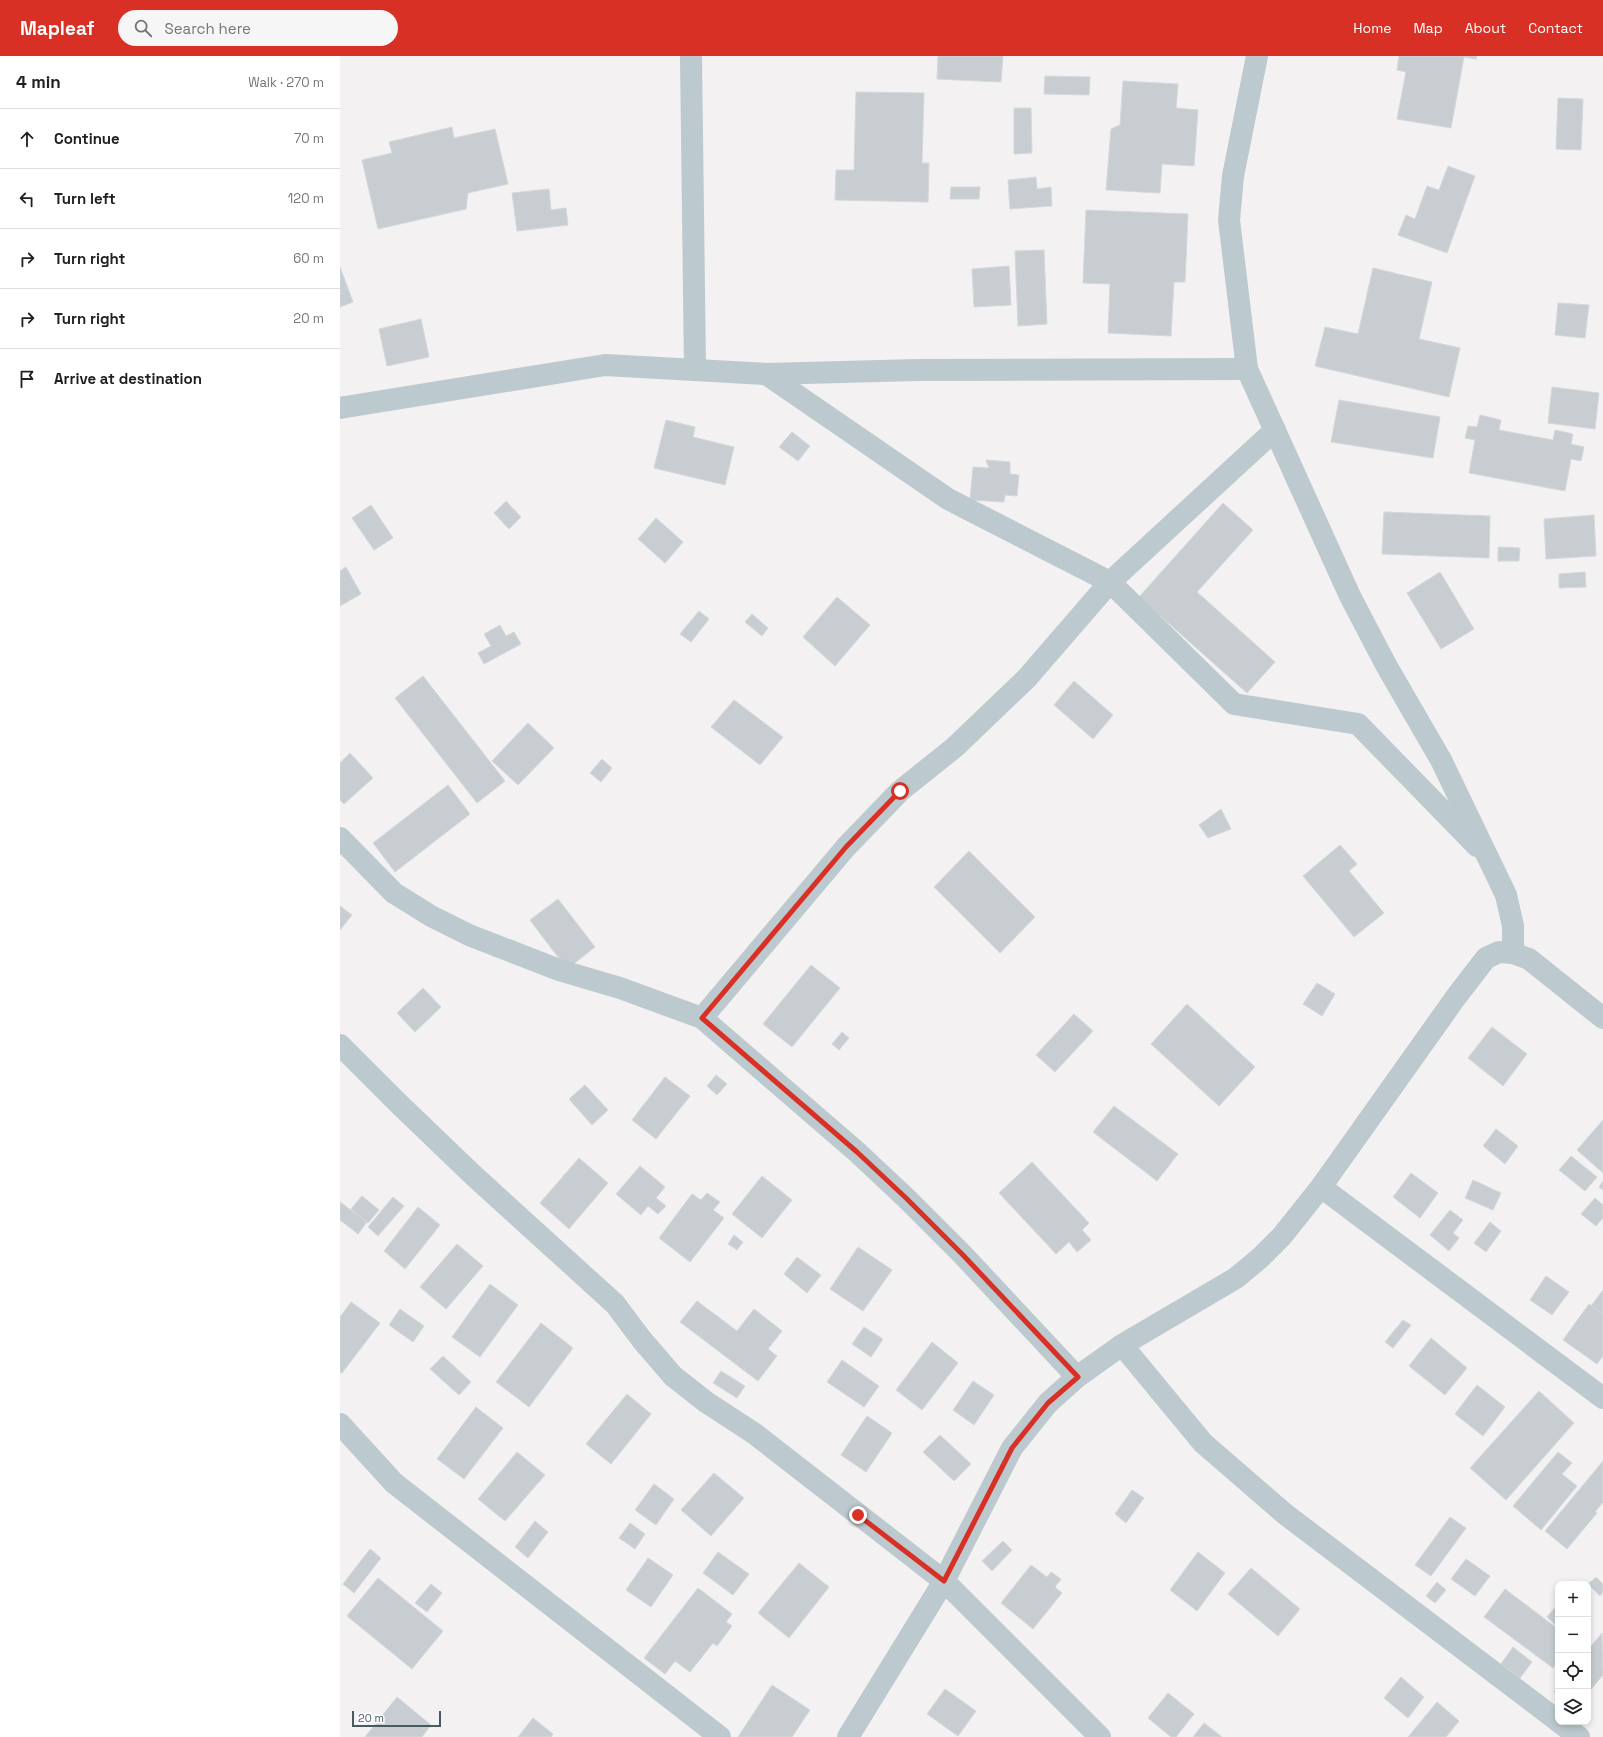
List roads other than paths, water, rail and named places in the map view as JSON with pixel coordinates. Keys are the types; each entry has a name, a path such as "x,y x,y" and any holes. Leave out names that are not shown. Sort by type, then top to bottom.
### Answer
{"street":[{"path":"691,56 695,370"},
{"path":"1257,56 1234,176 1229,220 1247,369 1350,596 1386,665 1441,760 1506,895 1513,926 1513,953"},
{"path":"340,408 605,365 766,374 924,370 1247,369"},
{"path":"766,374 948,500 1110,582 1234,704 1358,724 1490,860"},
{"path":"702,1018 846,847 900,791 956,747 1027,678 1110,582 1275,430"},
{"path":"340,838 394,893 431,916 469,935 559,970 620,988 702,1018 857,1152 906,1198 962,1254 1078,1377"},
{"path":"848,1737 944,1581 1012,1448 1048,1403 1078,1377 1122,1345 1236,1278 1260,1258 1282,1236 1321,1187 1456,997 1486,958 1499,952 1513,953 1530,959 1603,1018"},
{"path":"340,1045 396,1102 473,1175 615,1304 642,1340 673,1376 706,1402 755,1434 944,1581 1100,1737"},
{"path":"1321,1187 1603,1398"},
{"path":"1122,1345 1204,1443 1273,1503 1555,1720"},
{"path":"340,1424 394,1483 720,1737"},
{"path":"1562,1725 1579,1737"}]}
